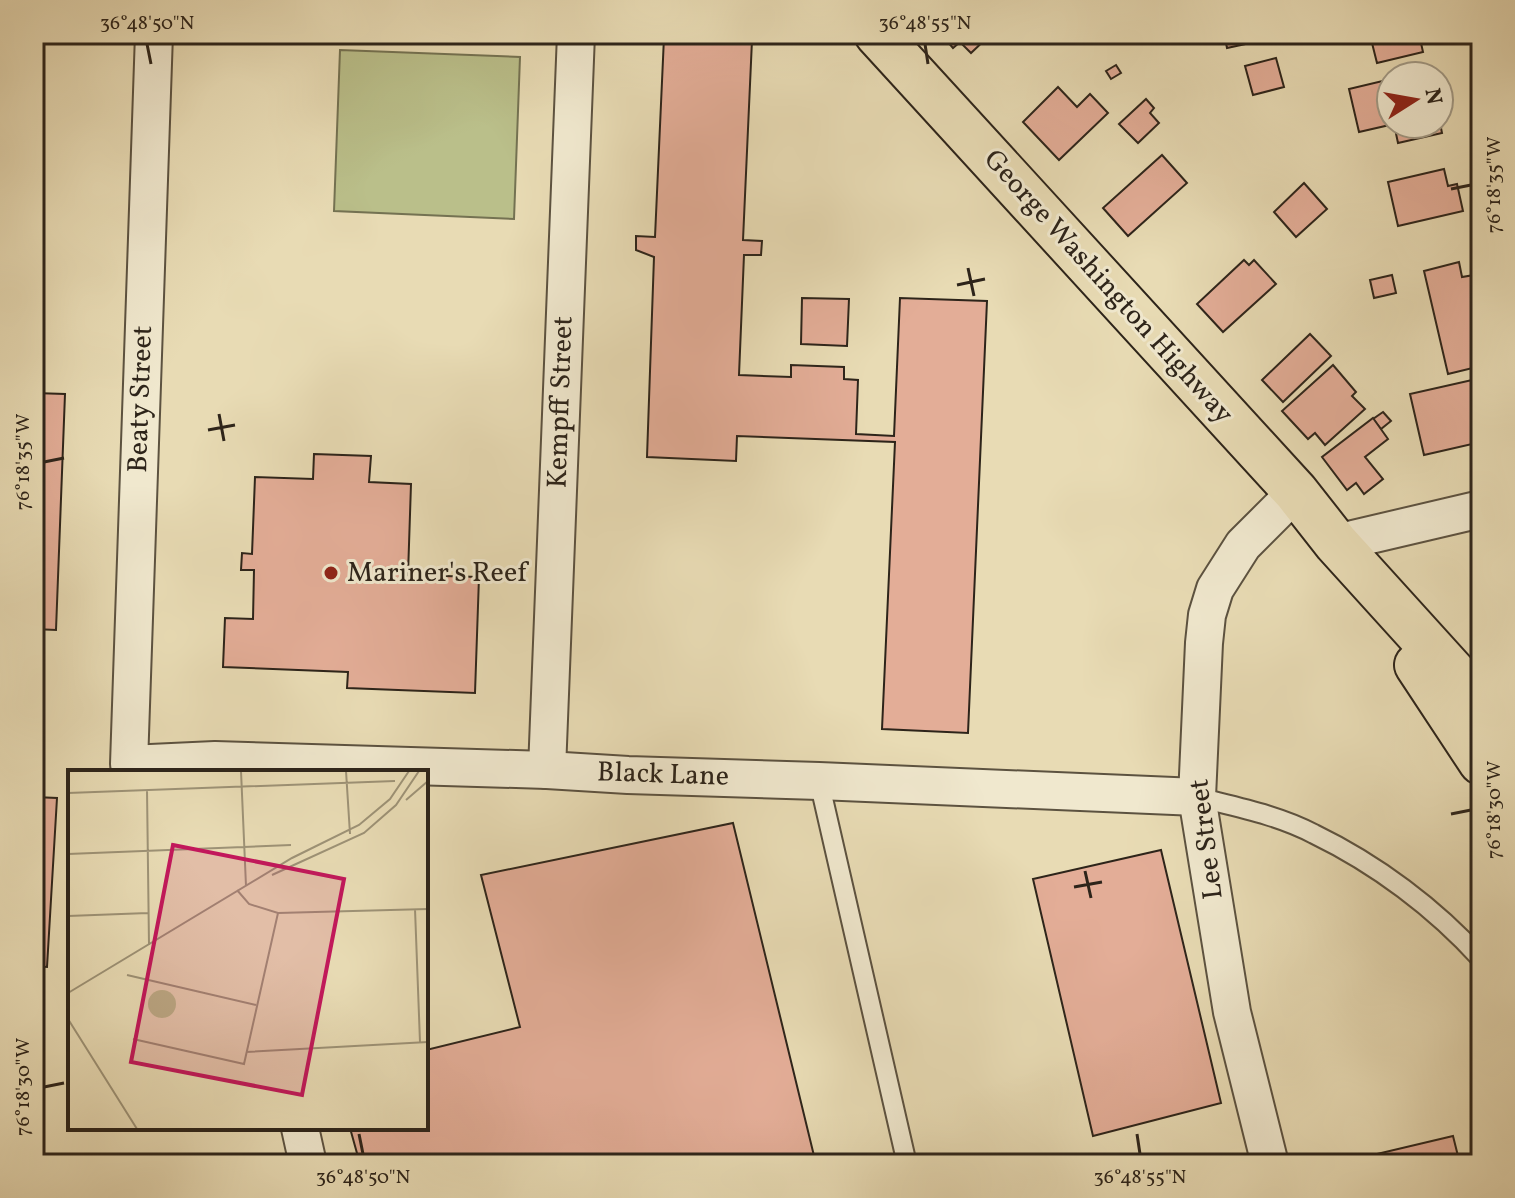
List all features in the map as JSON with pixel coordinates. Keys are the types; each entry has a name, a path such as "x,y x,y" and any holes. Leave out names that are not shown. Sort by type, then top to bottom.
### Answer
{"main road":[{"name":"George Washington Highway","path":"877,34 1296,492 1336,543 1481,703"},
{"name":"George Washington Highway","path":"1336,543 1481,762"}],"street":[{"name":"Beaty Street","path":"129,764 154,34"},
{"name":"Kempff Street","path":"547,770 576,34"},
{"name":"Lee Street","path":"1270,1164 1232,1012 1197,797 1204,643 1207,615 1215,589 1243,545 1296,492"},
{"path":"1336,543 1481,509"},
{"name":"Black Lane","path":"129,764 547,770 1197,797"},
{"path":"300,1130 308,1164"}],"lane":[{"path":"819,781 907,1164"},
{"path":"1197,797 1264,814 1313,833 1405,890 1461,937 1481,959"}],"green space":[{"path":"340,50 520,57 514,219 334,211"}],"building":[{"path":"700,34 715,34 715,39 752,40 743,240 762,241 761,255 744,255 739,375 791,377 791,365 844,367 844,379 858,380 856,434 894,436 900,298 987,301 968,733 882,729 895,442 737,436 736,461 647,457 654,257 636,250 636,236 655,237 664,37 700,38"},
{"path":"941,34 991,34 971,53 960,42 953,48"},
{"path":"1224,34 1253,34 1255,42 1227,48"},
{"path":"1359,34 1419,34 1423,52 1376,60 1370,35 1360,38"},
{"path":"1276,58 1284,87 1253,95 1245,66"},
{"path":"1116,65 1121,73 1111,79 1106,71"},
{"path":"1375,83 1375,128 1359,132 1349,89"},
{"path":"1058,87 1077,107 1090,94 1108,113 1059,160 1023,122"},
{"path":"1146,99 1154,108 1150,113 1159,123 1138,143 1119,124"},
{"path":"1162,155 1187,183 1128,236 1103,208"},
{"path":"1444,169 1448,186 1457,184 1463,211 1398,226 1388,182"},
{"path":"1304,183 1327,209 1296,237 1274,212"},
{"path":"1244,260 1249,265 1254,260 1276,284 1223,332 1197,304"},
{"path":"1459,262 1462,277 1480,274 1481,278 1481,366 1448,374 1424,271"},
{"path":"1392,275 1396,293 1374,298 1370,280"},
{"path":"802,298 849,299 847,346 801,344"},
{"path":"1310,334 1331,356 1283,402 1262,380"},
{"path":"1333,365 1356,392 1352,396 1365,409 1325,445 1315,433 1308,439 1282,411"},
{"path":"1481,378 1481,442 1424,455 1410,394"},
{"path":"34,393 65,394 56,630 34,629"},
{"path":"1383,412 1391,421 1381,429 1373,419"},
{"path":"1373,418 1388,439 1365,457 1383,479 1364,494 1356,483 1347,490 1322,457"},
{"name":"Mariner's Reef","path":"314,454 371,456 369,482 411,484 408,575 479,577 475,693 347,688 348,672 223,667 225,618 253,619 254,570 241,570 242,553 252,554 255,477 313,479"},
{"path":"34,797 57,798 47,967 34,966"},
{"path":"733,823 816,1164 360,1164 351,1130 428,1130 428,1050 520,1027 481,875"},
{"path":"1161,850 1221,1103 1093,1136 1033,879"},
{"path":"1453,1136 1460,1164 1343,1164 1343,1162"}],"place":[{"name":"Mariner's Reef","path":"331,573"}]}
